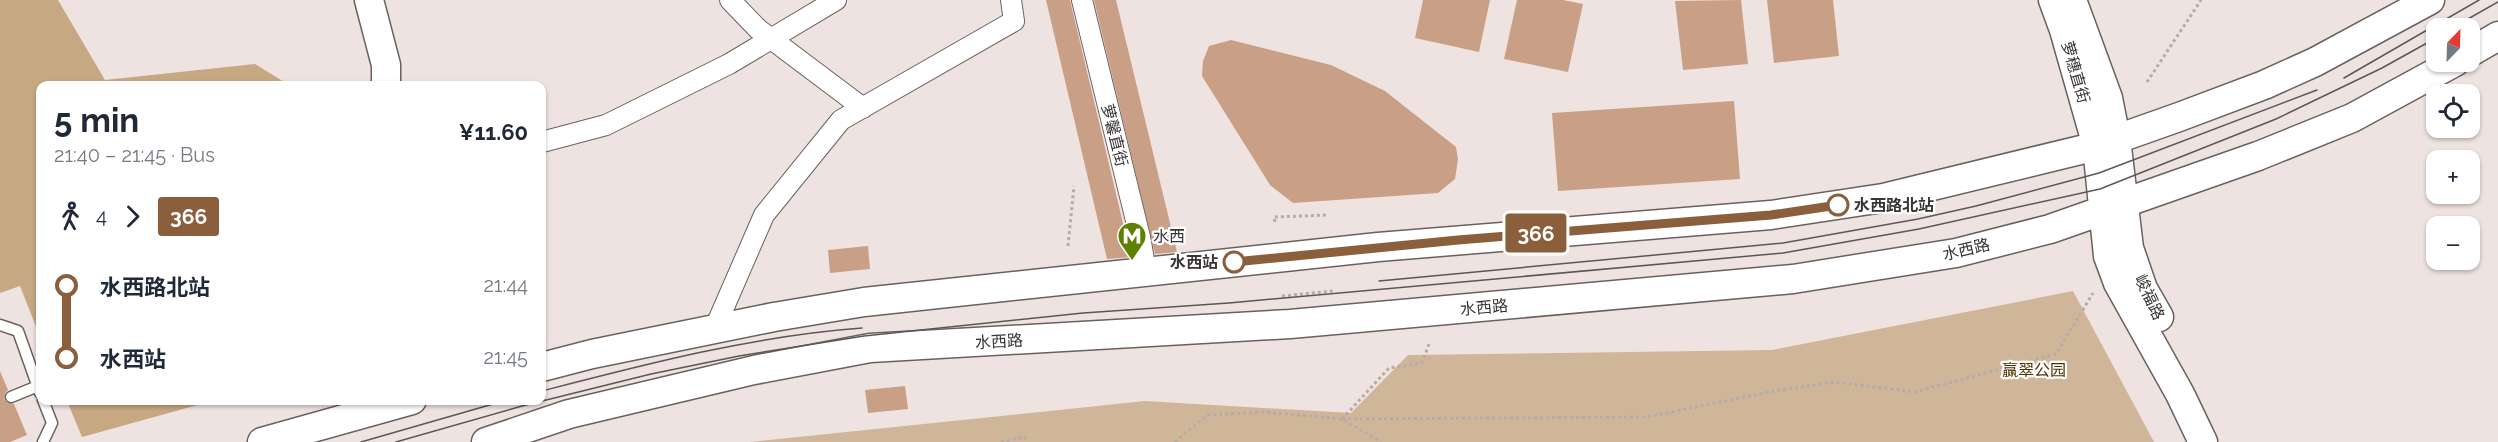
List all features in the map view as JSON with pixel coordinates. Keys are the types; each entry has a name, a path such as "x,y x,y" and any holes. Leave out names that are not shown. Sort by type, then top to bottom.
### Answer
{"main road":[{"path":"369,0 386,65 386,81"},
{"name":"萝穗直街","path":"2052,0 2107,142"},
{"name":"萝穗直街","path":"2072,0 2108,98 2107,142"},
{"path":"546,366 592,354 774,317 864,302 1401,245 1771,215 1883,198 2107,142 2274,81 2315,62 2430,0"},
{"path":"2480,47 2498,36"},
{"name":"水西路","path":"486,442 569,414 754,370 870,348 1290,324 1792,279 1956,253 2050,229 2258,156 2352,118 2437,72"},
{"name":"峻福路","path":"2107,142 2112,207 2108,255 2118,283 2180,394 2203,442"},
{"name":"峻福路","path":"2112,207 2143,289 2202,396 2224,442"},
{"path":"262,442 377,405"}],"street":[{"path":"730,0 758,29 863,108"},
{"path":"546,141 606,125 729,64 836,0"},
{"path":"714,330 764,214 841,120 1014,21 1011,0"},
{"name":"萝馨直街","path":"1082,0 1140,237 1146,271"}],"lane":[{"path":"0,325 18,331 36,381"},
{"path":"11,397 36,390"},
{"path":"43,442 52,423 45,405"}],"path":[{"path":"2147,82 2201,0"},
{"path":"1068,246 1074,186"},
{"path":"1275,222 1274,217 1329,215"},
{"path":"1282,296 1333,291"},
{"path":"1175,442 1207,415 1264,412 1342,419 1647,417 1779,390 1835,382 1915,392 2056,354 2093,293"},
{"path":"1342,419 1389,368 1422,363 1430,345"},
{"path":"1342,419 1381,442"},
{"path":"1001,442 1025,437 1025,442"}],"green space":[{"name":"赢翠公园","path":"2073,291 2154,442 750,442 1145,401 1351,413 1408,355 1772,350"}],"shaded area":[{"path":"0,0 58,0 105,80 255,64 283,81 36,81 36,327 20,286 0,293"},
{"path":"69,405 198,405 82,437"}],"building":[{"path":"1046,0 1070,0 1131,257 1107,259"},
{"path":"1094,0 1116,0 1177,252 1155,254"},
{"path":"1423,0 1490,0 1479,52 1415,38"},
{"path":"1517,0 1563,0 1583,4 1568,72 1504,59"},
{"path":"1741,0 1748,64 1683,70 1675,1"},
{"path":"1767,0 1833,0 1839,56 1774,63"},
{"path":"1231,40 1331,65 1385,91 1456,147 1458,159 1455,179 1438,193 1293,203 1270,185 1202,76 1203,61 1209,46"},
{"path":"1734,101 1740,179 1558,191 1552,113"},
{"path":"868,246 870,269 830,273 828,250"},
{"path":"0,371 8,390 4,399 7,403 14,404 27,435 10,442 0,442"},
{"path":"905,386 908,409 868,413 865,390"}],"tram line":[{"path":"2344,78 2479,0"},
{"path":"2470,18 2498,2"},
{"path":"546,400 651,374 739,356 864,336 1083,313 1229,303 1783,253 1919,229 2100,189 2276,119 2382,68 2426,44"},
{"path":"1379,281 1783,243 1918,219 2099,173 2317,90"},
{"path":"546,390 660,361 740,344 862,328"},
{"path":"361,442 490,405"},
{"path":"396,442 526,405"}],"bus line":[{"name":"366","path":"1234,262 1458,240 1771,215 1838,205"}],"place":[{"name":"水西路北站","path":"1838,205"},
{"name":"水西","path":"1132,262"},
{"name":"水西站","path":"1234,262"}]}
